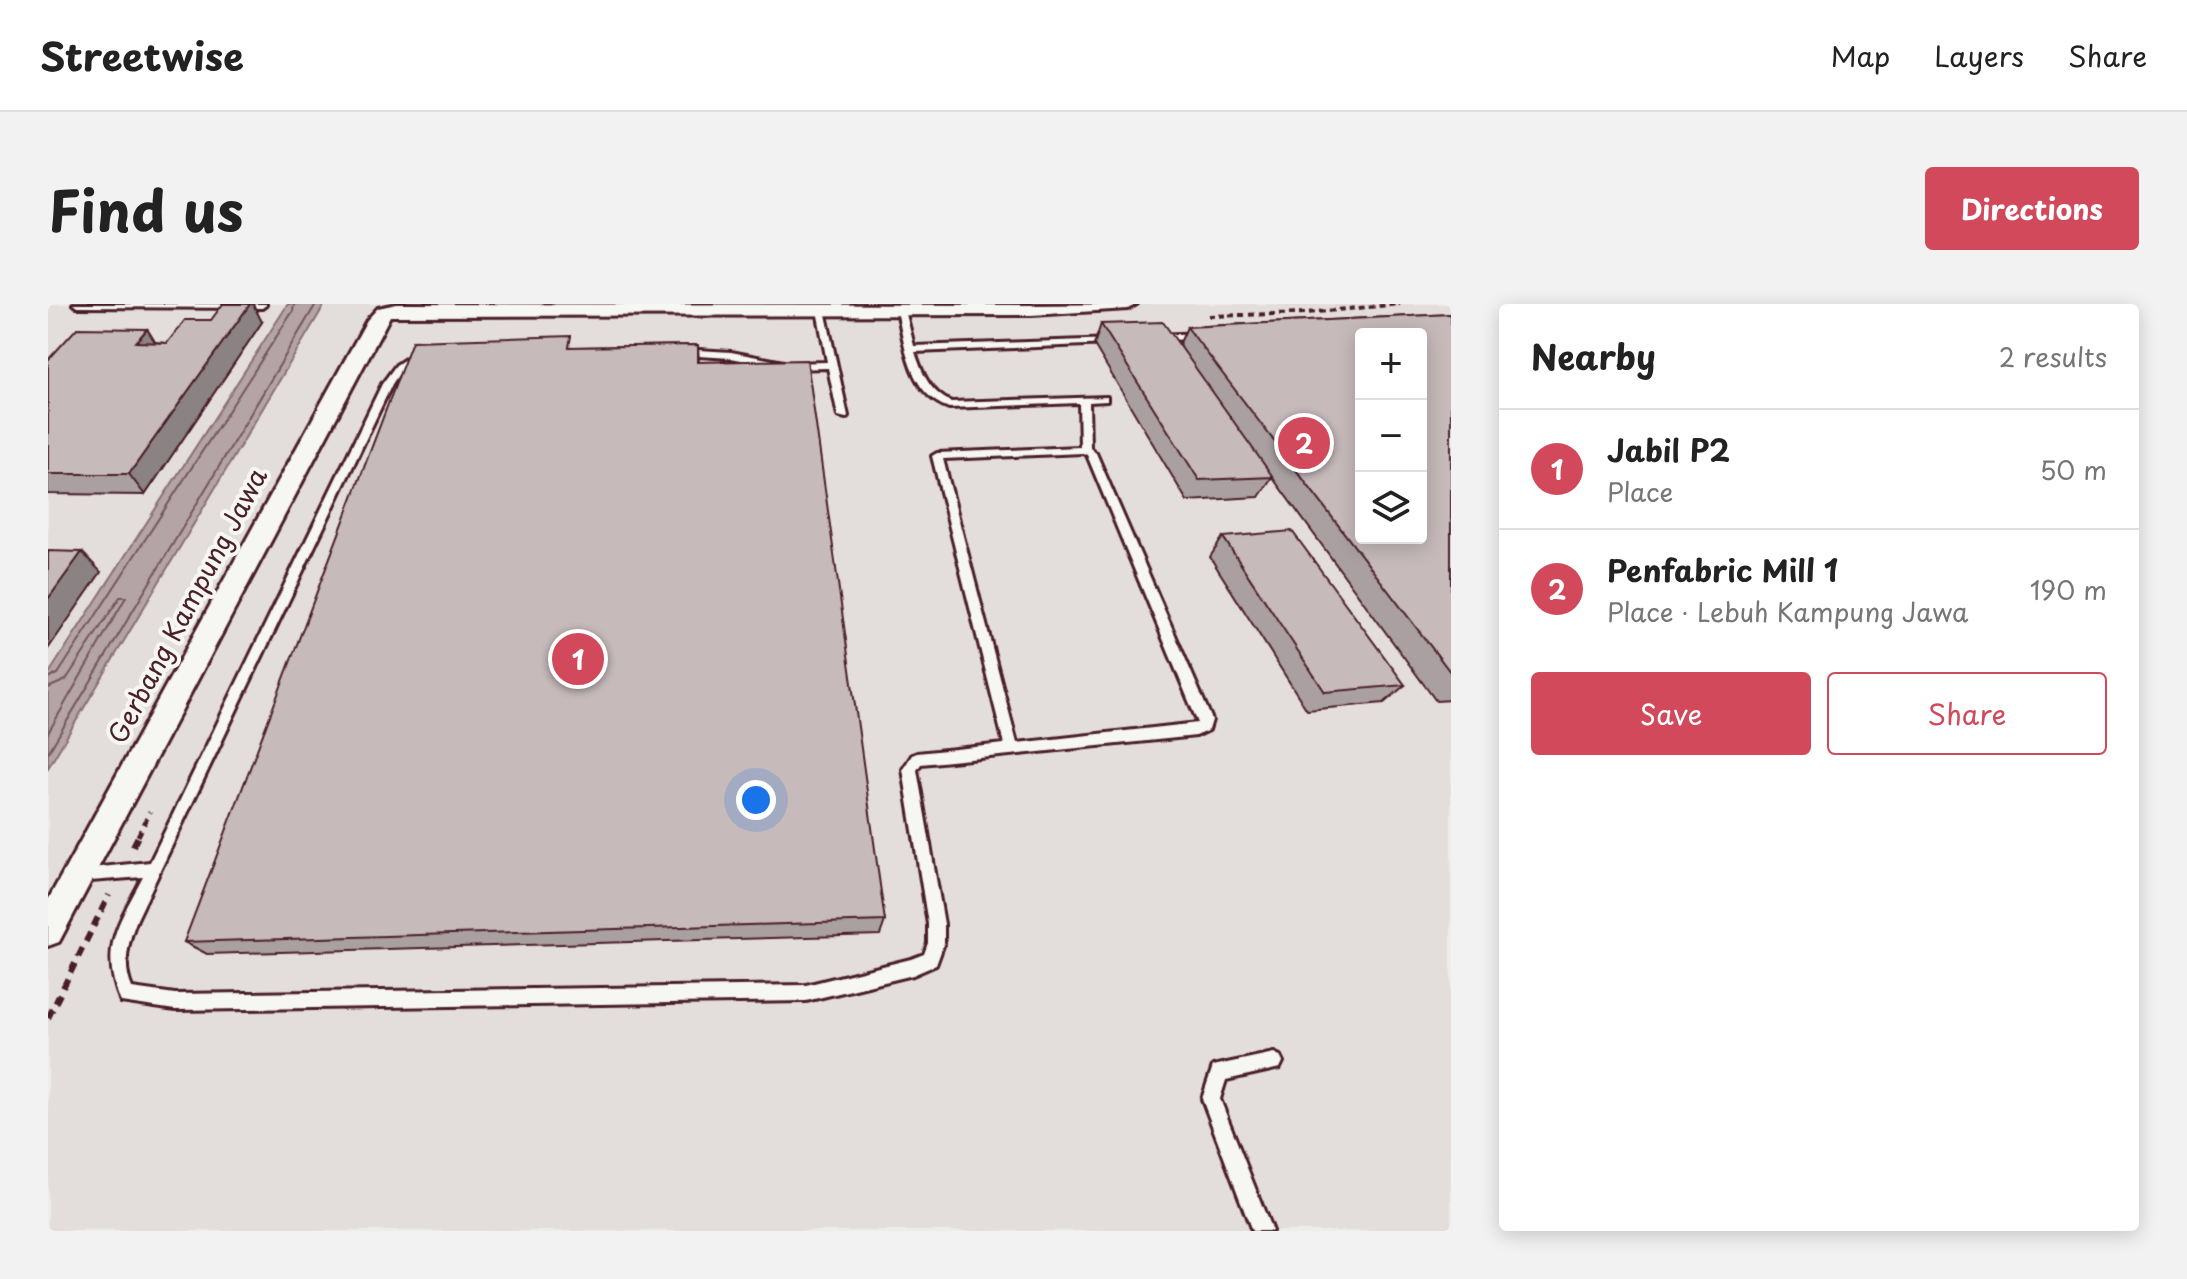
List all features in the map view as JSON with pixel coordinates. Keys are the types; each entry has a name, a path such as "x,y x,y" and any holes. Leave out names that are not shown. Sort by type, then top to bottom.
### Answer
{"street":[{"path":"664,307 1032,310 1128,304"},
{"name":"Gerbang Kampung Jawa","path":"48,931 376,320 384,312 402,308 664,307"}],"lane":[{"path":"77,304 262,305"},
{"path":"821,310 843,416"},
{"path":"901,310 911,349 926,389 934,399 949,405 1104,399"},
{"path":"1149,339 1213,335"},
{"path":"911,349 1118,340"},
{"path":"429,351 413,355 387,384 119,943 115,969 127,996 175,1002 806,993 913,967 930,959 936,943 936,924 910,769 917,759 930,756 1012,749 1204,726 1205,720 1091,453 1085,450 937,456 1012,749"},
{"path":"674,352 718,354 789,366 832,365"},
{"path":"1084,400 1085,450"},
{"path":"77,875 155,869"},
{"path":"1262,1231 1211,1099 1219,1072 1238,1066 1274,1062"}],"path":[{"path":"1198,317 1306,313 1400,304"},
{"path":"48,1018 156,802"}],"shaded area":[{"path":"48,304 1451,304 1451,1231 48,1231"}],"water":[{"path":"288,304 325,304 48,768 48,675"}],"building":[{"path":"223,304 250,304 129,474 48,474 48,360 77,328 147,329 136,342 167,343 185,320 211,320"},
{"path":"1451,314 1451,673 1187,327"},
{"path":"1163,322 1273,477 1199,480 1101,324"},
{"path":"571,336 569,347 698,345 698,362 807,360 885,921 184,942 412,341"},
{"path":"1292,531 1405,685 1325,692 1223,537"},
{"path":"48,551 82,552 48,599"}],"place":[{"name":"Penfabric Mill 1","path":"1304,443"},
{"name":"Jabil P2","path":"578,659"}]}
